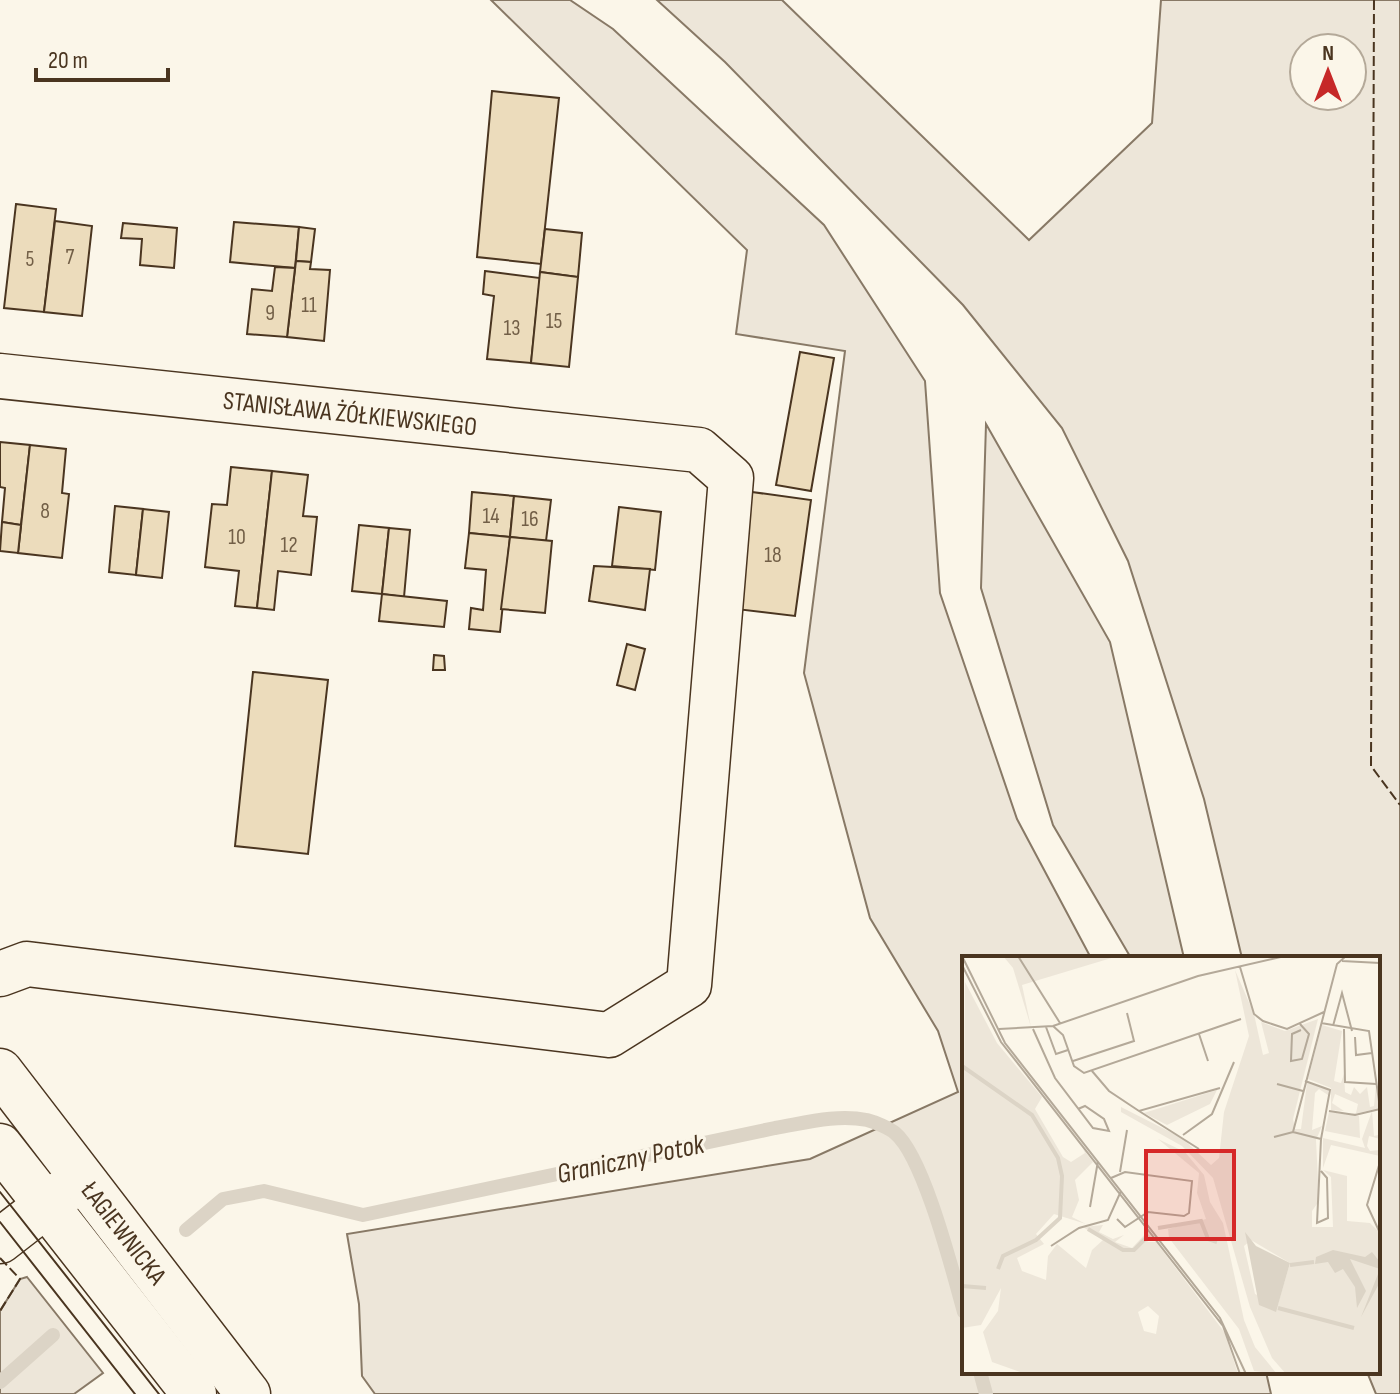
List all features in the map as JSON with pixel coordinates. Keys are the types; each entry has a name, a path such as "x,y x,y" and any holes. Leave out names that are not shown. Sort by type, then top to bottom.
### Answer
{"main road":[{"name":"STANISŁAWA ŻÓŁKIEWSKIEGO","path":"0,376 699,450 731,478 689,985 609,1035 27,964 0,974"},
{"name":"ŁAGIEWNICKA","path":"0,1071 248,1394"},
{"name":"ŁAGIEWNICKA","path":"0,1146 194,1394"},
{"path":"0,1241 80,1179"}],"shaded area":[{"path":"491,0 570,0 613,29 824,225 925,381 940,593 1017,819 1090,956 962,956 962,1374 1266,1374 1271,1394 375,1394 362,1376 359,1304 347,1234 810,1159 958,1092 938,1031 870,918 804,673 845,351 736,334 747,250"},
{"path":"657,0 782,0 1029,240 1152,123 1161,0 1400,0 1400,1394 1376,1394 1368,1374 1380,1374 1380,956 1242,956 1204,799 1128,561 1062,428 963,305 725,62"},
{"path":"986,424 1110,642 1184,956 1130,956 1053,825 981,588"},
{"path":"27,1277 103,1373 74,1394 0,1394 0,1311 20,1279"}],"building":[{"path":"492,91 559,98 541,264 477,257"},
{"path":"16,204 56,209 44,312 4,308"},
{"path":"55,221 92,226 82,316 44,312"},
{"path":"234,222 299,227 295,268 230,262"},
{"path":"123,223 177,228 174,268 140,265 142,239 121,238"},
{"path":"299,227 315,229 311,262 296,261"},
{"path":"545,229 582,233 578,277 540,272"},
{"path":"296,261 311,262 310,269 330,270 324,341 287,337"},
{"path":"275,267 295,268 287,337 247,334 252,289 272,291"},
{"path":"485,271 540,278 531,363 487,359 494,296 483,294"},
{"path":"540,272 578,277 569,367 531,363"},
{"path":"800,352 834,358 811,491 776,485"},
{"path":"0,442 30,445 21,525 2,522 5,488 0,487"},
{"path":"30,445 66,449 62,493 69,494 62,558 18,553"},
{"path":"231,467 272,471 257,608 235,606 239,571 205,567 212,504 227,505"},
{"path":"272,471 308,475 303,516 317,517 311,575 278,571 274,610 257,608"},
{"path":"472,492 514,496 510,537 469,533"},
{"path":"752,492 811,500 795,616 736,609"},
{"path":"514,496 551,500 546,541 510,537"},
{"path":"115,506 143,509 136,575 109,572"},
{"path":"619,507 661,512 655,570 612,566"},
{"path":"143,509 169,512 162,578 136,575"},
{"path":"2,522 21,525 18,553 0,551"},
{"path":"359,525 389,528 382,594 352,591"},
{"path":"389,528 410,530 404,597 382,594"},
{"path":"469,533 510,537 500,632 469,629 471,608 483,610 486,570 465,568"},
{"path":"510,537 552,541 545,613 501,609"},
{"path":"594,566 650,569 645,610 589,601"},
{"path":"382,594 447,601 444,627 379,621"},
{"path":"627,644 645,649 635,690 617,685"},
{"path":"434,655 444,656 445,670 433,670"},
{"path":"253,672 328,680 308,854 235,846"}],"waterway":[{"name":"Graniczny Potok","path":"186,1230 223,1199 264,1191 363,1215 775,1128 855,1118 889,1129 906,1146 927,1190 962,1305"},
{"name":"Graniczny Potok","path":"0,1382 53,1335"},
{"name":"Graniczny Potok","path":"981,1374 986,1394"}],"tram line":[{"path":"0,1192 159,1394"},
{"path":"0,1222 135,1394"}],"fence":[{"path":"1374,0 1371,766 1400,805"},
{"path":"0,1258 20,1279 0,1311"}]}
